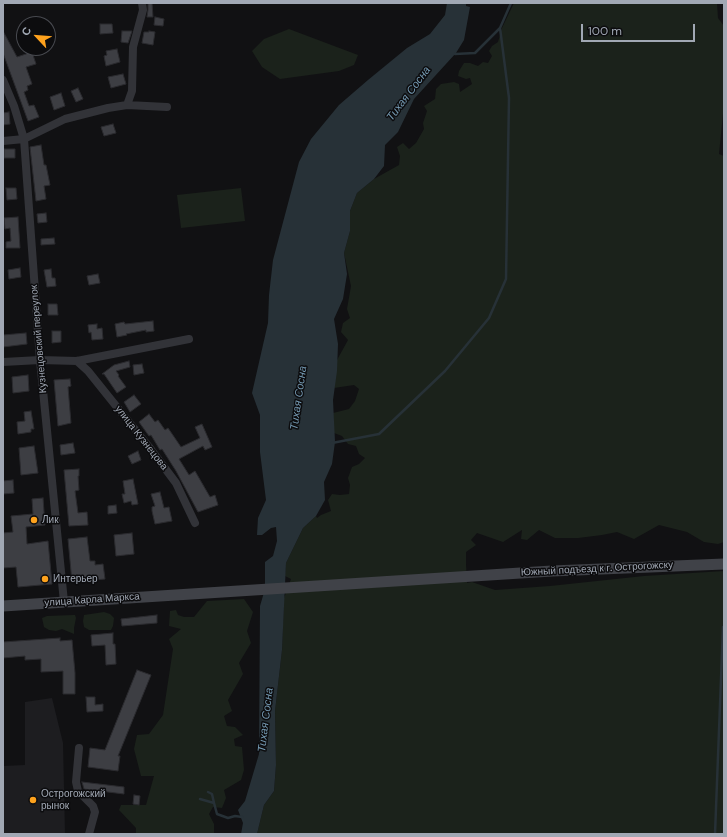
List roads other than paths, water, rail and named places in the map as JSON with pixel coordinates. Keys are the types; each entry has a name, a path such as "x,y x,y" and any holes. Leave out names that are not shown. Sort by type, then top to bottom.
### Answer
{"main road":[{"name":"Южный подъезд к г. Острогожску","path":"181,594 601,568 724,564"},
{"name":"улица Карла Маркса","path":"3,606 181,594"}],"street":[{"path":"127,105 132,91 133,47 143,10 142,3"},
{"name":"Кузнецовский переулок","path":"3,80 14,106 24,139 40,360 64,602"},
{"path":"3,141 24,139 65,118 108,108 127,105 167,107"},
{"path":"3,362 40,360 77,361 189,339"},
{"name":"улица Кузнецова","path":"77,361 88,371 149,447 176,484 195,523"},
{"path":"79,748 76,782 78,791 90,802 95,812 89,834"}],"water":[{"name":"Тихая Сосна","path":"447,3 466,3 466,6 470,7 464,40 456,53 414,99 398,132 385,145 384,166 374,179 357,193 350,211 350,231 344,253 347,274 343,299 334,319 338,344 337,371 333,400 335,442 332,464 324,482 325,500 316,516 303,528 286,563 282,650 275,711 276,765 274,791 264,805 257,834 241,834 243,823 238,810 245,801 259,754 260,606 265,589 265,562 273,556 277,541 276,527 271,528 262,535 257,535 258,518 266,500 260,452 260,415 252,393 268,323 269,295 273,260 299,162 311,139 339,105 407,48 430,34 445,15"}],"waterway":[{"path":"455,54 475,53 500,28 511,3"},
{"path":"332,443 379,434 445,371 489,318 506,279 509,98 500,28"},
{"path":"715,834 723,627"},
{"path":"208,792 212,794 214,803"},
{"path":"200,799 214,803 217,814 228,818 235,816 242,817"}],"place":[{"name":"Лик","path":"34,520"},
{"name":"Интерьер","path":"45,579"},
{"name":"Острогожский рынок","path":"33,800"}]}
